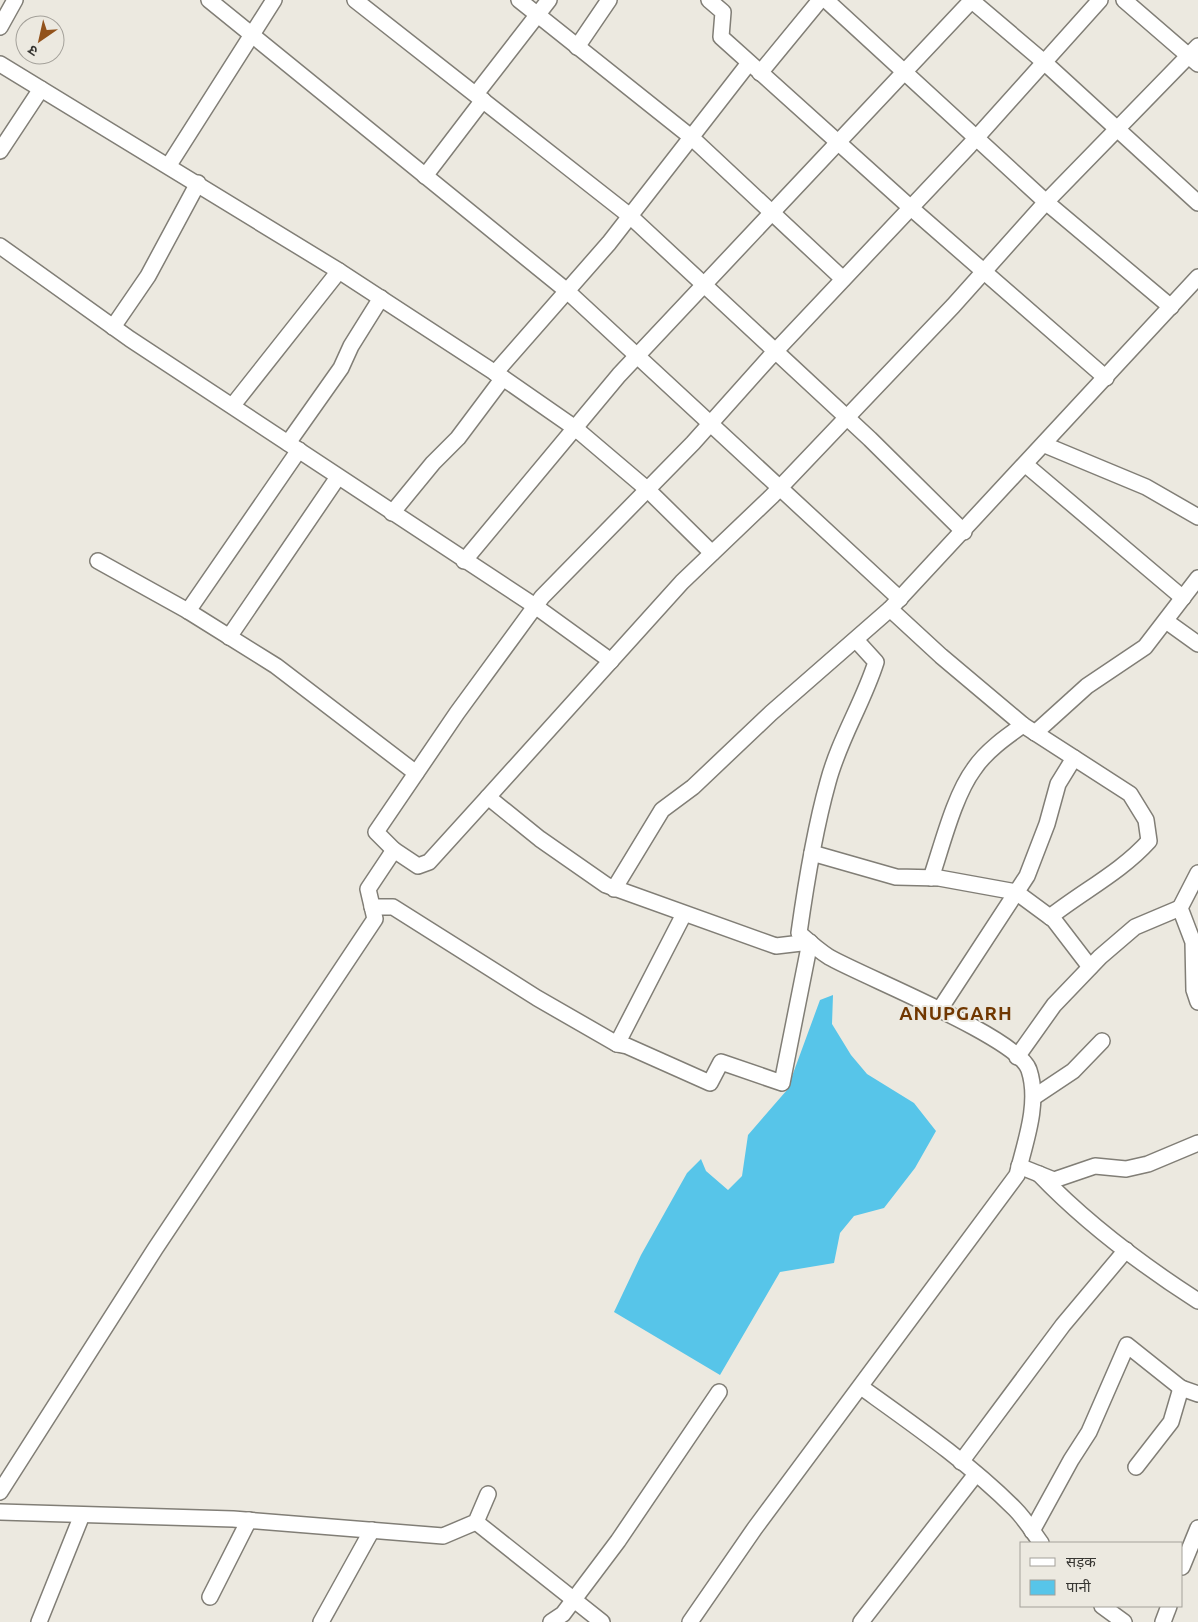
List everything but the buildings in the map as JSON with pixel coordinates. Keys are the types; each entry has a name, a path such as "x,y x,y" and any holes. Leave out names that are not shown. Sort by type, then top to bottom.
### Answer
{"street":[{"path":"0,27 15,0"},
{"path":"209,0 567,291 781,487 895,604 941,656 1029,728 1130,794 1146,820 1150,841 1134,858 1077,895 1050,917"},
{"path":"169,166 274,0"},
{"path":"355,0 630,216 776,350 846,418 870,438 964,532"},
{"path":"519,0 691,137 843,279"},
{"path":"425,176 549,0"},
{"path":"577,48 609,0"},
{"path":"709,0 723,12 721,37 983,272 1106,378"},
{"path":"392,514 433,463 458,438 499,376 630,216 691,137 820,0"},
{"path":"826,0 905,70 1046,202 1171,307"},
{"path":"464,561 637,356 972,0 1044,62 1198,203"},
{"path":"1100,0 976,138 776,350 710,424 535,606 456,713 376,832 394,850 418,866 429,862 682,582 781,487 983,272 1046,202 1195,55 1124,0"},
{"path":"0,64 198,183 339,271 575,428 648,490 712,552"},
{"path":"0,150 41,88"},
{"path":"113,327 148,276 198,183"},
{"path":"0,246 113,327 233,405 392,514 535,606 611,661"},
{"path":"233,405 339,271"},
{"path":"614,888 662,810 693,787 772,713 895,604 1026,466 1198,277"},
{"path":"188,611 293,447 381,298"},
{"path":"1044,445 1146,487 1198,517"},
{"path":"1026,466 1183,598"},
{"path":"229,636 338,477"},
{"path":"98,560 188,611 276,666 416,773"},
{"path":"931,878 951,815 974,769 999,742 1029,728 1145,646 1198,578"},
{"path":"1166,621 1198,644"},
{"path":"690,1622 755,1528 1017,1175 1034,1097 1029,1068 1006,1047 940,1009 828,956 799,933 812,853 828,782 876,662 856,640"},
{"path":"940,1009 1016,892 1030,867 1047,824 1058,784 1074,758"},
{"path":"488,796 540,839 606,885 776,946 810,942"},
{"path":"0,1492 155,1249 375,919 368,889 394,850"},
{"path":"812,853 896,878 931,878 1016,892 1050,917 1090,967"},
{"path":"1017,1057 1054,1005 1090,967 1135,927 1180,908 1198,873"},
{"path":"372,907 392,907 538,998 617,1044 628,1046 710,1083 721,1062 782,1083 810,942"},
{"path":"1180,908 1193,942 1194,990 1198,1002"},
{"path":"617,1044 684,914"},
{"path":"1034,1097 1072,1071 1102,1041"},
{"path":"1019,1166 1054,1180 1095,1166 1126,1170 1148,1164 1198,1143"},
{"path":"1040,1174 1067,1204 1162,1278 1198,1301"},
{"path":"961,1462 1063,1325 1126,1250"},
{"path":"861,1387 976,1474 1016,1511 1036,1537 1071,1460 1089,1432 1127,1345 1182,1388 1198,1394"},
{"path":"1136,1467 1171,1422 1182,1388"},
{"path":"551,1622 563,1614 618,1541 719,1392"},
{"path":"861,1622 976,1474"},
{"path":"0,1512 249,1520 443,1536 476,1522 488,1494"},
{"path":"39,1622 82,1516"},
{"path":"210,1597 249,1520"},
{"path":"476,1522 602,1622"},
{"path":"1183,1565 1198,1528"},
{"path":"321,1622 372,1530"},
{"path":"1103,1607 1124,1622"},
{"path":"1163,1622 1169,1607"}],"water":[{"path":"833,995 832,1024 851,1055 867,1074 914,1103 936,1131 915,1168 884,1208 854,1216 840,1233 834,1263 780,1272 720,1375 614,1312 641,1255 687,1173 701,1159 706,1171 728,1190 742,1176 748,1135 787,1090 820,1000"}],"district":[{"name":"ANUPGARH","path":"956,1013"}]}
